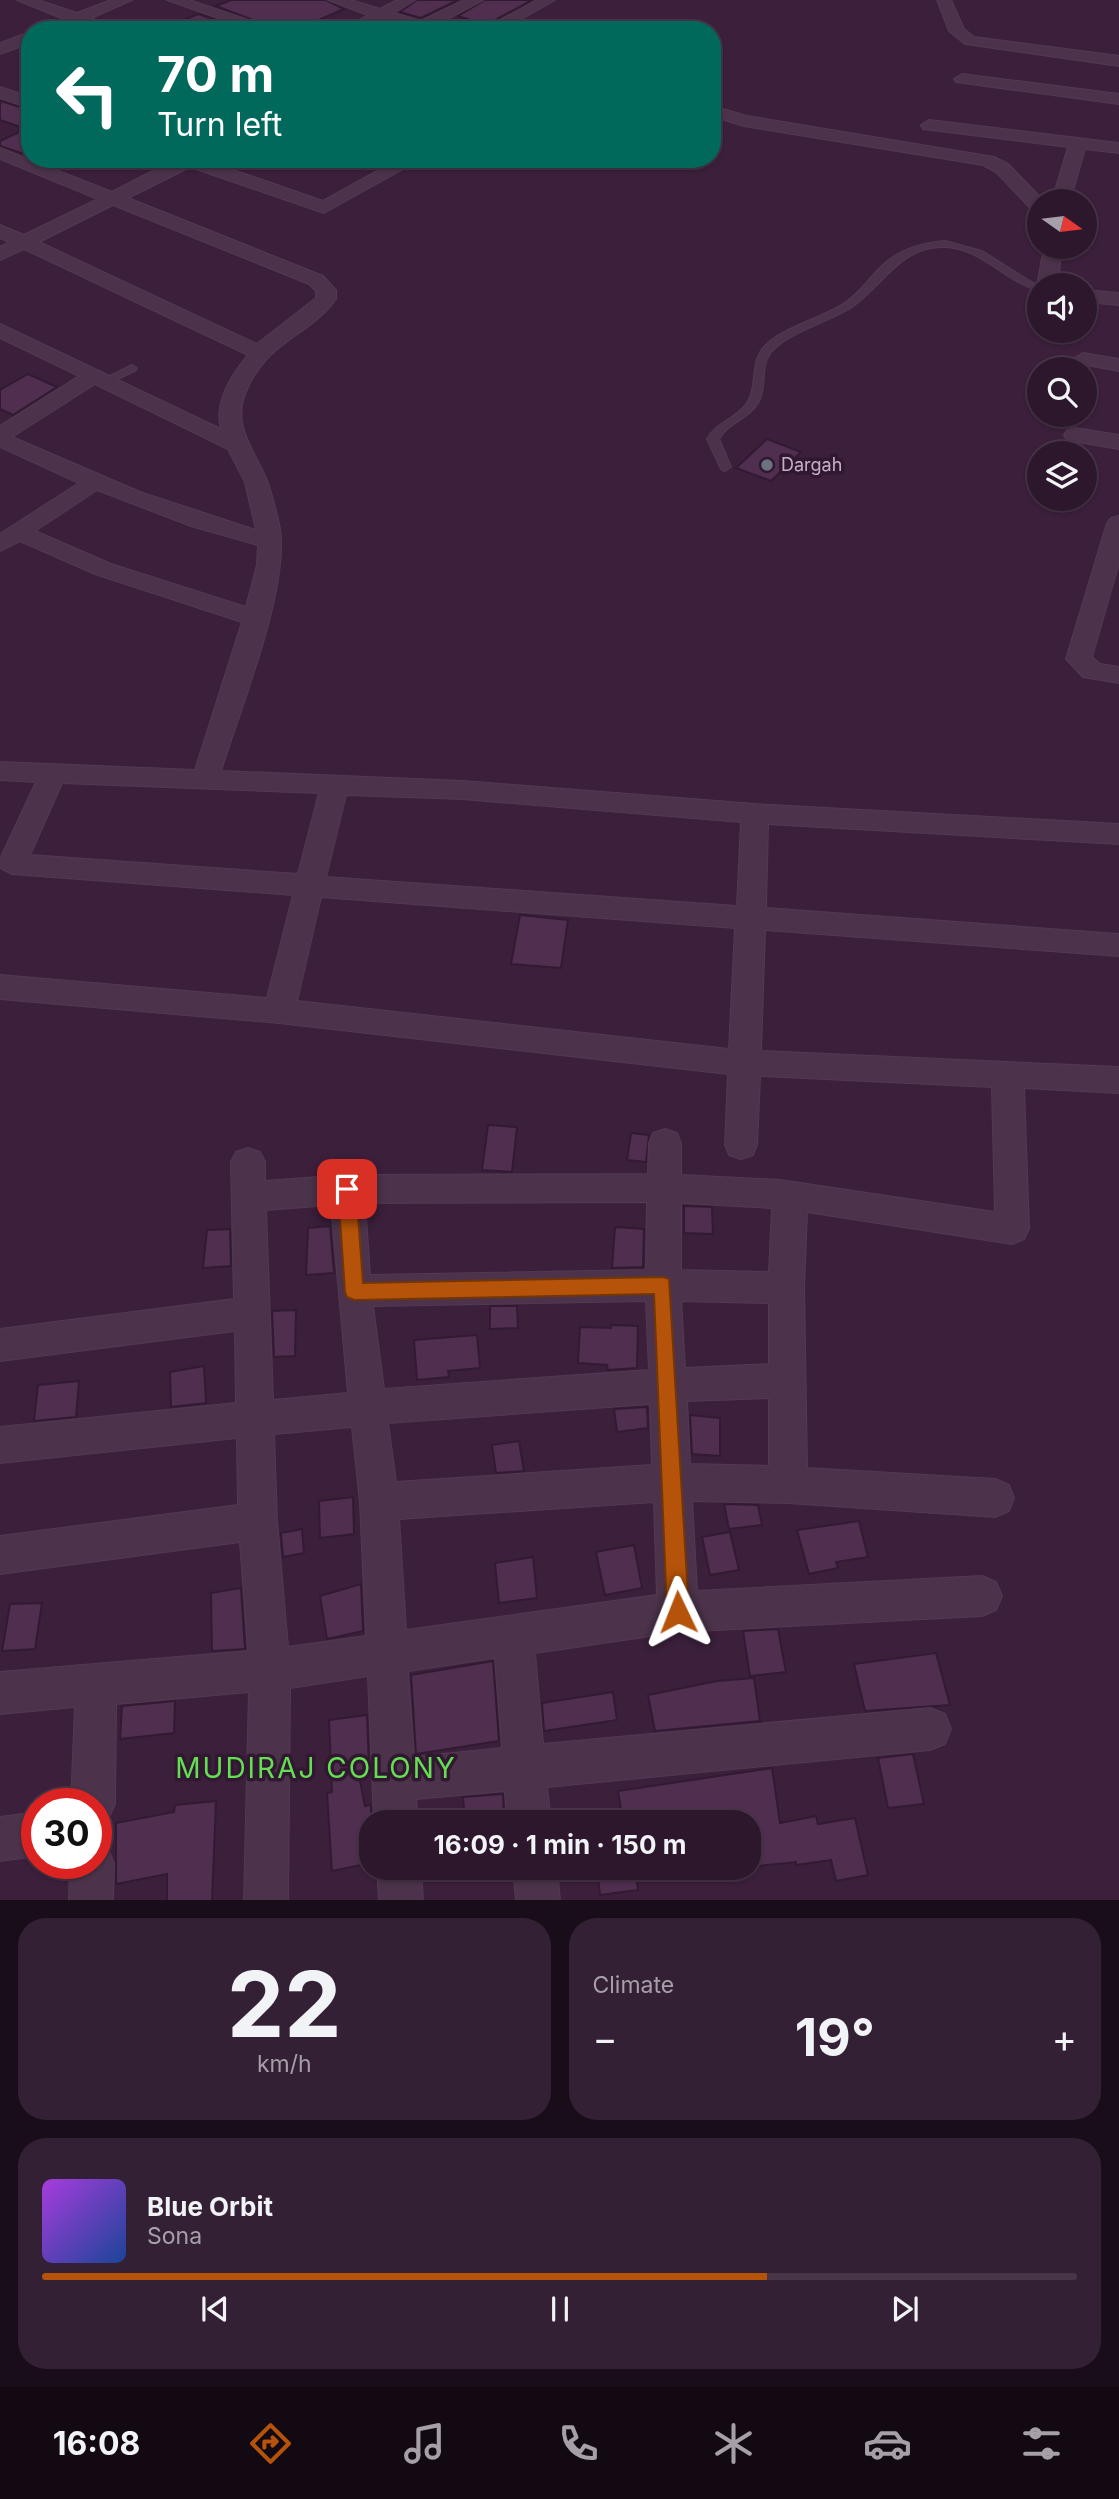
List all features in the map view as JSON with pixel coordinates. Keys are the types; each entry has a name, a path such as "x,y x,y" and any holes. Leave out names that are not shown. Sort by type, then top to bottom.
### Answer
{"street":[{"path":"24,0 86,21"},
{"path":"70,21 125,0"},
{"path":"174,0 241,21"},
{"path":"366,21 408,0"},
{"path":"440,21 476,0"},
{"path":"507,21 548,0"},
{"path":"944,0 957,31 970,41 1119,61"},
{"path":"341,1 406,21"},
{"path":"4,45 21,40"},
{"path":"961,79 1118,97"},
{"path":"0,92 21,100"},
{"path":"721,114 744,121 988,161 1009,173 1027,193"},
{"path":"929,125 1119,148"},
{"path":"1065,189 1078,143"},
{"path":"0,153 21,162"},
{"path":"37,168 316,280 326,290 326,299 318,307 291,326 260,354 238,385 230,405 230,422 237,445 256,482 266,518 270,557 256,618 205,779"},
{"path":"0,254 172,168"},
{"path":"212,168 324,208 396,168"},
{"path":"236,176 250,168"},
{"path":"0,231 260,354"},
{"path":"1097,297 1119,299"},
{"path":"5,338 101,378 237,445"},
{"path":"1097,361 1119,365"},
{"path":"0,437 101,378"},
{"path":"1075,435 1119,442"},
{"path":"0,437 95,482 213,527 269,541"},
{"path":"9,538 95,482"},
{"path":"1119,523 1079,659 1092,671 1119,675"},
{"path":"9,538 256,618"},
{"path":"0,771 335,783 755,814 1119,834"},
{"path":"53,773 12,864 307,888 1119,945"},
{"path":"279,1011 307,888 335,783"},
{"path":"741,1144 755,814"},
{"path":"0,987 279,1011 745,1063 1119,1080"},
{"path":"266,1900 270,1670 258,1521 249,1180 347,1189 665,1188 780,1194 1012,1229 1008,1076"},
{"path":"664,1143 663,1285 678,1612"},
{"path":"347,1189 354,1292 379,1502 395,1810"},
{"path":"780,1194 786,1197 790,1210 786,1288 788,1485"},
{"path":"354,1292 663,1285 786,1288"},
{"path":"0,1345 251,1313"},
{"path":"0,1445 256,1418 667,1384 787,1380"},
{"path":"379,1502 672,1482 788,1485 995,1498"},
{"path":"0,1555 258,1521"},
{"path":"0,1693 270,1670 678,1612 982,1596"},
{"path":"513,1634 528,1810"},
{"path":"93,1788 96,1686"},
{"path":"393,1780 930,1729"},
{"path":"0,1839 21,1836"},
{"path":"91,1900 92,1879"},
{"path":"399,1880 401,1900"},
{"path":"536,1880 538,1900"}],"lane":[{"path":"724,467 713,439 716,433 749,408 754,400 758,361 763,353 772,344 859,298 888,265 904,254 941,243 969,247 1027,284"},
{"path":"101,378 132,368"}],"building":[{"path":"231,0 326,0 344,9 317,21 256,21 216,6"},
{"path":"417,0 458,0 421,18 400,12"},
{"path":"485,0 532,0 493,21 474,21 458,16"},
{"path":"198,14 218,21 181,21"},
{"path":"0,101 21,107 21,127 0,120"},
{"path":"21,131 21,153 0,146 0,141"},
{"path":"28,374 57,387 13,415 0,409 0,390"},
{"path":"767,439 801,452 771,481 736,468"},
{"path":"520,915 568,920 561,968 511,964"},
{"path":"488,1125 517,1127 512,1172 482,1170"},
{"path":"631,1133 649,1135 646,1162 627,1160"},
{"path":"684,1206 712,1207 713,1234 684,1233"},
{"path":"330,1226 334,1273 306,1275 308,1228"},
{"path":"615,1227 644,1229 643,1267 612,1268"},
{"path":"230,1229 231,1266 203,1268 207,1230"},
{"path":"490,1306 517,1306 518,1328 490,1329"},
{"path":"296,1310 295,1356 274,1357 272,1311"},
{"path":"611,1325 638,1326 637,1368 608,1370 607,1365 578,1363 580,1327 611,1328"},
{"path":"477,1335 480,1368 448,1371 449,1377 417,1380 414,1340"},
{"path":"204,1366 206,1403 171,1407 170,1372"},
{"path":"79,1381 76,1417 34,1421 38,1385"},
{"path":"647,1407 648,1428 617,1432 614,1409"},
{"path":"690,1415 720,1418 720,1456 692,1454"},
{"path":"519,1441 524,1471 496,1473 492,1445"},
{"path":"353,1497 354,1534 320,1538 319,1501"},
{"path":"724,1504 758,1505 762,1525 729,1529"},
{"path":"859,1521 868,1557 836,1562 838,1568 809,1574 797,1530"},
{"path":"302,1529 304,1553 283,1557 281,1533"},
{"path":"730,1532 739,1570 710,1575 702,1537"},
{"path":"634,1545 642,1588 605,1595 596,1552"},
{"path":"533,1557 537,1598 499,1603 495,1563"},
{"path":"361,1584 363,1631 327,1639 320,1596"},
{"path":"241,1588 245,1649 212,1651 211,1593"},
{"path":"42,1603 35,1649 2,1651 10,1604"},
{"path":"778,1629 786,1672 750,1676 743,1631"},
{"path":"936,1653 950,1705 865,1711 854,1664"},
{"path":"493,1661 499,1741 416,1754 411,1675"},
{"path":"754,1678 760,1721 655,1731 648,1695 717,1681"},
{"path":"613,1692 617,1720 544,1731 542,1703"},
{"path":"175,1701 174,1733 120,1739 122,1706"},
{"path":"367,1715 369,1769 358,1771 365,1806 371,1805 371,1810 359,1810 359,1865 332,1871 327,1793 332,1792 329,1720"},
{"path":"913,1754 924,1804 888,1808 878,1758"},
{"path":"772,1768 780,1823 816,1816 818,1824 855,1818 868,1875 836,1881 831,1860 796,1865 796,1862 761,1866 761,1810 621,1810 618,1791"},
{"path":"503,1794 504,1810 464,1810 463,1797"},
{"path":"216,1801 212,1900 167,1900 167,1874 116,1884 116,1823 174,1812 175,1805"},
{"path":"598,1880 637,1880 638,1890 600,1895"}],"place":[{"name":"Dargah","path":"767,465"}],"district":[{"name":"MUDIRAJ COLONY","path":"316,1768"}],"route":[{"path":"347,1189 354,1292 663,1285 678,1612"}]}
